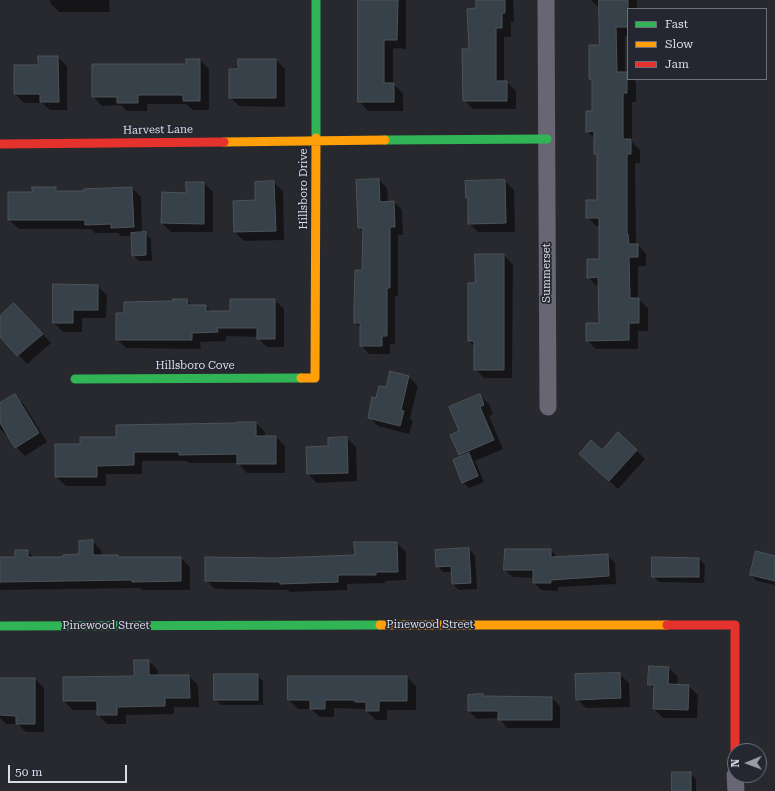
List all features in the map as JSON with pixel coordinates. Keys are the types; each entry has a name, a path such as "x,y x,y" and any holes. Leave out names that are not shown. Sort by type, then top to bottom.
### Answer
{"street":[{"name":"Hillsboro Drive","path":"315,378 316,0"},
{"name":"Summerset","path":"546,0 548,407"},
{"path":"316,140 547,139"},
{"name":"Harvest Lane","path":"0,144 316,140"},
{"name":"Hillsboro Cove","path":"75,378 315,378"},
{"name":"Pinewood Street","path":"0,626 735,625 735,743"}],"building":[{"path":"358,0 398,0 397,40 384,40 384,83 394,83 394,102 358,102"},
{"path":"476,0 505,0 505,13 502,13 502,28 496,28 496,81 507,81 507,101 463,101 462,49 469,49 467,9 476,8"},
{"path":"599,0 628,0 627,27 616,27 617,72 627,72 627,93 623,93 623,139 631,139 631,154 627,154 627,234 629,244 638,244 638,257 629,257 630,298 639,298 639,323 629,323 629,340 586,341 586,323 599,323 598,277 587,278 587,259 599,259 599,218 586,218 586,200 597,200 597,154 594,154 594,131 586,132 586,111 592,111 592,79 589,79 589,45 599,45"},
{"path":"38,56 58,56 59,102 40,102 40,94 14,94 14,65 38,65"},
{"path":"186,59 200,59 200,101 183,101 183,95 138,95 138,103 117,103 117,97 92,97 92,64 186,64"},
{"path":"238,59 276,59 276,98 229,98 229,69 238,69"},
{"path":"379,179 380,202 394,201 395,227 390,227 390,288 387,288 387,336 382,336 382,346 360,346 360,323 354,323 354,306 355,270 362,270 363,228 358,228 356,180"},
{"path":"505,180 506,223 468,224 468,198 466,198 465,181"},
{"path":"274,181 276,231 234,232 233,201 255,200 255,182"},
{"path":"186,182 204,182 204,224 161,223 162,192 186,193"},
{"path":"32,187 56,187 56,191 84,191 84,189 132,187 134,227 111,228 111,224 85,225 85,220 8,220 8,192 32,192"},
{"path":"146,232 146,255 132,256 131,233"},
{"path":"475,254 504,254 504,370 474,370 474,341 468,341 468,283 475,283"},
{"path":"53,284 98,285 98,310 73,310 73,323 53,323"},
{"path":"173,299 187,299 188,305 206,305 206,311 230,311 230,299 275,299 275,339 257,339 257,328 217,328 218,332 192,333 192,340 116,340 116,313 124,313 124,302 173,301"},
{"path":"14,303 43,334 17,356 0,337 0,316"},
{"path":"390,371 409,376 401,410 404,411 400,426 368,418 372,397 376,398 379,386 386,387"},
{"path":"15,394 39,433 15,448 0,423 0,403"},
{"path":"480,394 484,405 480,407 494,440 459,455 450,435 459,431 449,407"},
{"path":"256,422 256,436 276,436 276,464 237,464 237,454 179,455 179,452 134,452 134,465 97,466 97,477 55,477 55,444 80,444 80,437 116,437 116,425"},
{"path":"618,432 637,450 609,481 579,454 591,440 602,450"},
{"path":"347,437 348,473 307,474 306,447 328,446 328,438"},
{"path":"469,453 478,476 462,483 453,460"},
{"path":"93,540 93,555 118,555 118,557 181,557 181,581 132,582 132,580 0,582 0,557 15,557 15,550 28,550 28,557 63,557 63,555 79,554 79,541"},
{"path":"354,542 397,542 398,572 376,572 376,575 338,575 338,582 280,584 280,582 205,581 205,557 274,558 355,555"},
{"path":"469,548 471,583 452,584 451,566 436,567 435,550"},
{"path":"505,549 551,549 551,557 608,554 609,576 551,580 551,583 533,583 533,570 504,570"},
{"path":"756,551 775,556 775,581 750,575"},
{"path":"652,557 699,558 699,577 652,577"},
{"path":"134,660 149,660 149,675 189,675 190,698 165,698 165,706 117,707 117,715 97,715 97,701 63,701 63,677 134,676"},
{"path":"649,666 669,667 668,684 689,685 688,710 653,709 654,685 648,685"},
{"path":"620,673 621,698 576,700 575,674"},
{"path":"214,674 258,674 258,700 214,700"},
{"path":"288,676 407,676 407,701 379,701 379,711 366,711 366,702 355,702 355,700 325,700 325,709 310,709 310,700 288,700"},
{"path":"0,678 35,678 35,724 16,724 16,716 0,715"},
{"path":"483,694 483,696 552,697 552,720 498,720 498,711 468,711 468,695"},
{"path":"672,772 691,772 691,791 672,791"}],"traffic: fast":[{"path":"316,0 316,138"},
{"path":"385,140 547,139"},
{"path":"75,379 301,378"},
{"path":"0,626 380,625"}],"traffic: slow":[{"path":"301,378 315,378 316,138"},
{"path":"224,142 385,140"},
{"path":"380,625 667,625"}],"traffic: jam":[{"path":"0,144 224,142"},
{"path":"667,625 735,625 735,743"}]}
